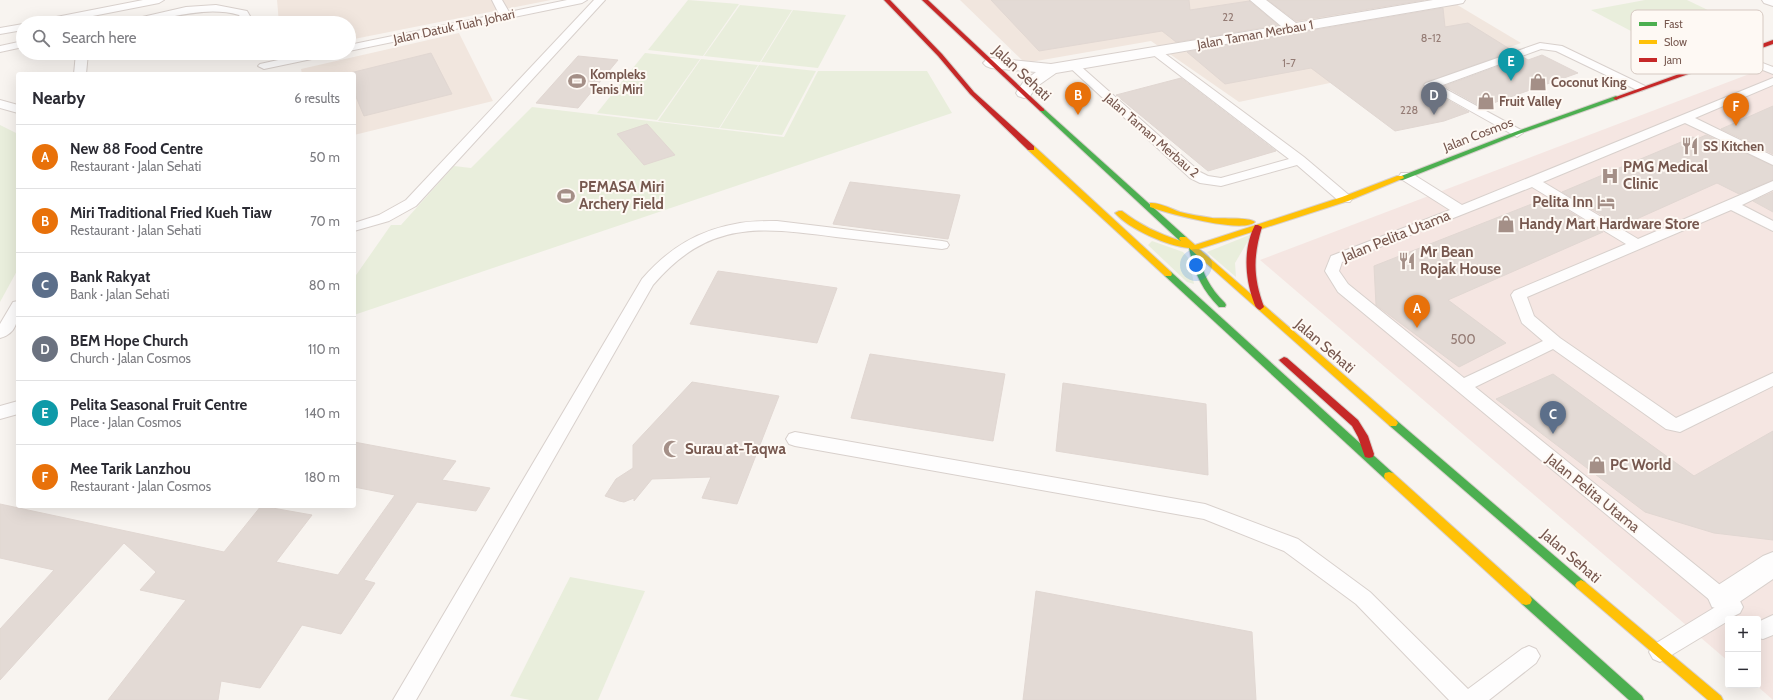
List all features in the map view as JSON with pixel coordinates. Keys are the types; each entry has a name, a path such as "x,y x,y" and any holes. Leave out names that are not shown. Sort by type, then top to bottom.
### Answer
{"main road":[{"path":"887,0 940,55 972,93 1372,461 1638,700"},
{"name":"Jalan Sehati","path":"925,0 991,63 1260,309 1717,700"},
{"name":"Jalan Cosmos","path":"1763,45 1773,42"},
{"name":"Jalan Cosmos","path":"1193,248 1345,199 1517,133 1680,74"},
{"path":"972,93 986,96 1001,107"},
{"path":"1139,198 1166,211 1198,219 1230,223 1285,218"},
{"path":"1111,206 1128,221 1155,236 1193,248 1200,281 1207,291 1230,312"},
{"path":"1258,227 1252,245 1249,264 1251,286 1260,309"},
{"path":"1278,354 1355,423 1372,461"}],"street":[{"path":"1257,0 1293,28"},
{"name":"Jalan Taman Merbau 1","path":"1051,69 1458,0"},
{"path":"1769,0 1773,2"},
{"path":"991,63 1051,69"},
{"path":"1024,93 1030,84 1051,69"},
{"path":"1728,602 1773,564"}],"lane":[{"path":"77,16 159,0"},
{"path":"497,0 505,15"},
{"name":"Jalan Datuk Tuah Johari","path":"356,47 582,0"},
{"path":"356,227 375,222 394,214 411,203 600,0"},
{"path":"123,7 123,16"},
{"path":"164,16 200,9 219,8 234,9 243,13 245,16"},
{"path":"0,31 16,28"},
{"path":"0,49 16,46"},
{"path":"1517,133 1430,85 1432,83 1540,46 1558,48 1641,88"},
{"path":"1156,52 1299,160 1345,199"},
{"path":"80,72 81,60"},
{"path":"261,60 265,70 301,60"},
{"name":"Jalan Taman Merbau 2","path":"1073,65 1195,176 1205,180 1221,182 1299,160"},
{"path":"1763,68 1773,72"},
{"name":"Jalan Pelita Utama","path":"1728,602 1343,288 1332,271 1336,259 1533,182 1773,81"},
{"path":"0,104 16,108"},
{"path":"1685,118 1773,161"},
{"path":"1406,176 1460,210"},
{"path":"1533,182 1637,246"},
{"path":"1773,185 1732,205 1519,295 1526,319 1554,342 1672,424 1680,425 1773,379"},
{"path":"1732,205 1773,227"},
{"path":"404,700 525,494 646,282 662,265 683,248 709,236 740,227 776,225 942,245"},
{"path":"0,333 8,325 16,310"},
{"path":"1462,386 1554,342"},
{"path":"0,413 16,408"},
{"path":"795,439 1205,512 1291,545 1363,598 1464,700"},
{"path":"1660,652 1728,602"},
{"path":"1472,700 1529,656"}],"shaded area":[{"path":"277,0 551,0 356,39 356,16 278,16"},
{"path":"960,0 1449,0 1521,43 1416,81 1397,69 1239,102 1151,41 1025,63"},
{"path":"459,33 493,101 356,135 356,72 302,72 301,69 340,60 356,60 356,56"},
{"path":"1773,65 1773,700 1759,688 1761,688 1761,616 1725,616 1725,658 1260,260 1749,74 1763,74 1763,69"}],"green space":[{"path":"688,0 739,4 703,56 648,50"},
{"path":"1645,0 1687,0 1708,10 1631,10 1631,31 1591,10"},
{"path":"740,5 792,10 760,62 704,56"},
{"path":"793,10 846,15 818,68 761,62"},
{"path":"645,53 700,59 657,120 597,113"},
{"path":"701,59 758,65 719,128 658,121"},
{"path":"759,65 816,71 782,135 720,128"},
{"name":"PEMASA Miri Archery Field","path":"818,71 927,71 952,113 356,314 356,275 391,225 401,225 454,166 471,168 532,107 784,137"},
{"path":"0,125 16,133 16,273 0,302"},
{"path":"1252,234 1235,263 1236,277 1207,252"},
{"path":"1152,241 1183,252 1189,259 1194,284 1187,282 1148,245"},
{"path":"570,577 645,591 598,700 530,700 510,696"}],"building":[{"path":"991,0 1189,0 1190,10 1249,1 1278,25 1176,42 1162,31 1039,51"},
{"path":"1268,0 1424,0 1296,21"},
{"path":"1443,8 1445,27 1468,23 1513,51 1423,84 1423,86 1469,112 1444,121 1395,131 1311,68 1225,84 1187,52"},
{"path":"431,53 452,94 364,116 356,97 356,72 354,72"},
{"path":"1542,55 1578,73 1482,107 1444,86 1523,57 1528,60"},
{"name":"Kompleks Tenis Miri","path":"578,56 618,60 578,108 536,103"},
{"path":"1181,78 1276,151 1208,171 1116,95"},
{"path":"1773,106 1773,154 1721,129"},
{"path":"647,124 675,155 644,165 617,134"},
{"path":"1706,135 1773,166 1773,180 1739,194 1717,183 1621,226 1562,192 1693,137 1697,139"},
{"path":"850,182 960,195 948,239 833,224"},
{"path":"1773,192 1773,212 1753,201"},
{"path":"1547,198 1603,232 1448,300 1506,343 1459,367 1376,305 1374,266"},
{"path":"718,271 837,288 817,343 690,324"},
{"path":"870,354 1005,374 993,441 851,418"},
{"path":"1553,374 1694,476 1773,431 1773,540 1714,533 1645,512 1496,399"},
{"path":"692,382 779,396 737,504 702,498 711,477 652,479 634,501 634,498 624,502 605,496 616,479 633,468 633,445"},
{"path":"1063,383 1206,404 1208,475 1056,451"},
{"path":"356,442 456,461 442,480 490,488 476,511 417,502 364,580 375,583 341,634 302,625 260,688 221,681 218,700 108,700 186,600 140,590 156,572 124,543 0,680 0,629 54,570 0,558 0,504 224,552 259,508 272,508 312,515 276,562 338,575 395,495 356,487"},
{"path":"1036,591 1252,632 1256,700 1023,700"}],"traffic: fast":[{"path":"1400,178 1517,133 1616,98"},
{"path":"1042,110 1183,239"},
{"path":"1193,248 1199,272 1205,285 1222,305"},
{"path":"1168,274 1389,476"},
{"path":"1393,423 1581,585"},
{"path":"1526,600 1638,700"}],"traffic: slow":[{"path":"1031,148 1168,274"},
{"path":"1193,248 1345,199 1400,178"},
{"path":"1153,205 1165,210 1201,219 1226,222 1251,222"},
{"path":"1119,213 1152,233 1188,246"},
{"path":"1183,239 1393,423"},
{"path":"1389,476 1526,600"},
{"path":"1581,585 1717,700"}],"traffic: jam":[{"path":"887,0 940,55 972,93 1031,148"},
{"path":"925,0 1042,110"},
{"path":"1763,46 1773,42"},
{"path":"1616,98 1683,74"},
{"path":"1258,227 1252,248 1251,277 1260,307"},
{"path":"1284,360 1355,423 1363,436 1369,454"}],"place":[{"name":"Kompleks Tenis Miri","path":"577,81"},
{"name":"Pelita Seasonal Fruit Centre","path":"1511,81"},
{"name":"Coconut King","path":"1538,82"},
{"name":"Fruit Valley","path":"1486,101"},
{"name":"Miri Traditional Fried Kueh Tiaw","path":"1078,115"},
{"name":"BEM Hope Church","path":"1434,115"},
{"name":"Mee Tarik Lanzhou","path":"1736,126"},
{"name":"SS Kitchen","path":"1690,146"},
{"name":"PMG Medical Clinic","path":"1610,176"},
{"name":"PEMASA Miri Archery Field","path":"566,196"},
{"name":"Pelita Inn","path":"1606,202"},
{"name":"Handy Mart Hardware Store","path":"1506,224"},
{"name":"Mr Bean Rojak House","path":"1407,261"},
{"name":"New 88 Food Centre","path":"1417,328"},
{"name":"Bank Rakyat","path":"1553,434"},
{"name":"Surau at-Taqwa","path":"672,449"},
{"name":"PC World","path":"1597,465"}]}
